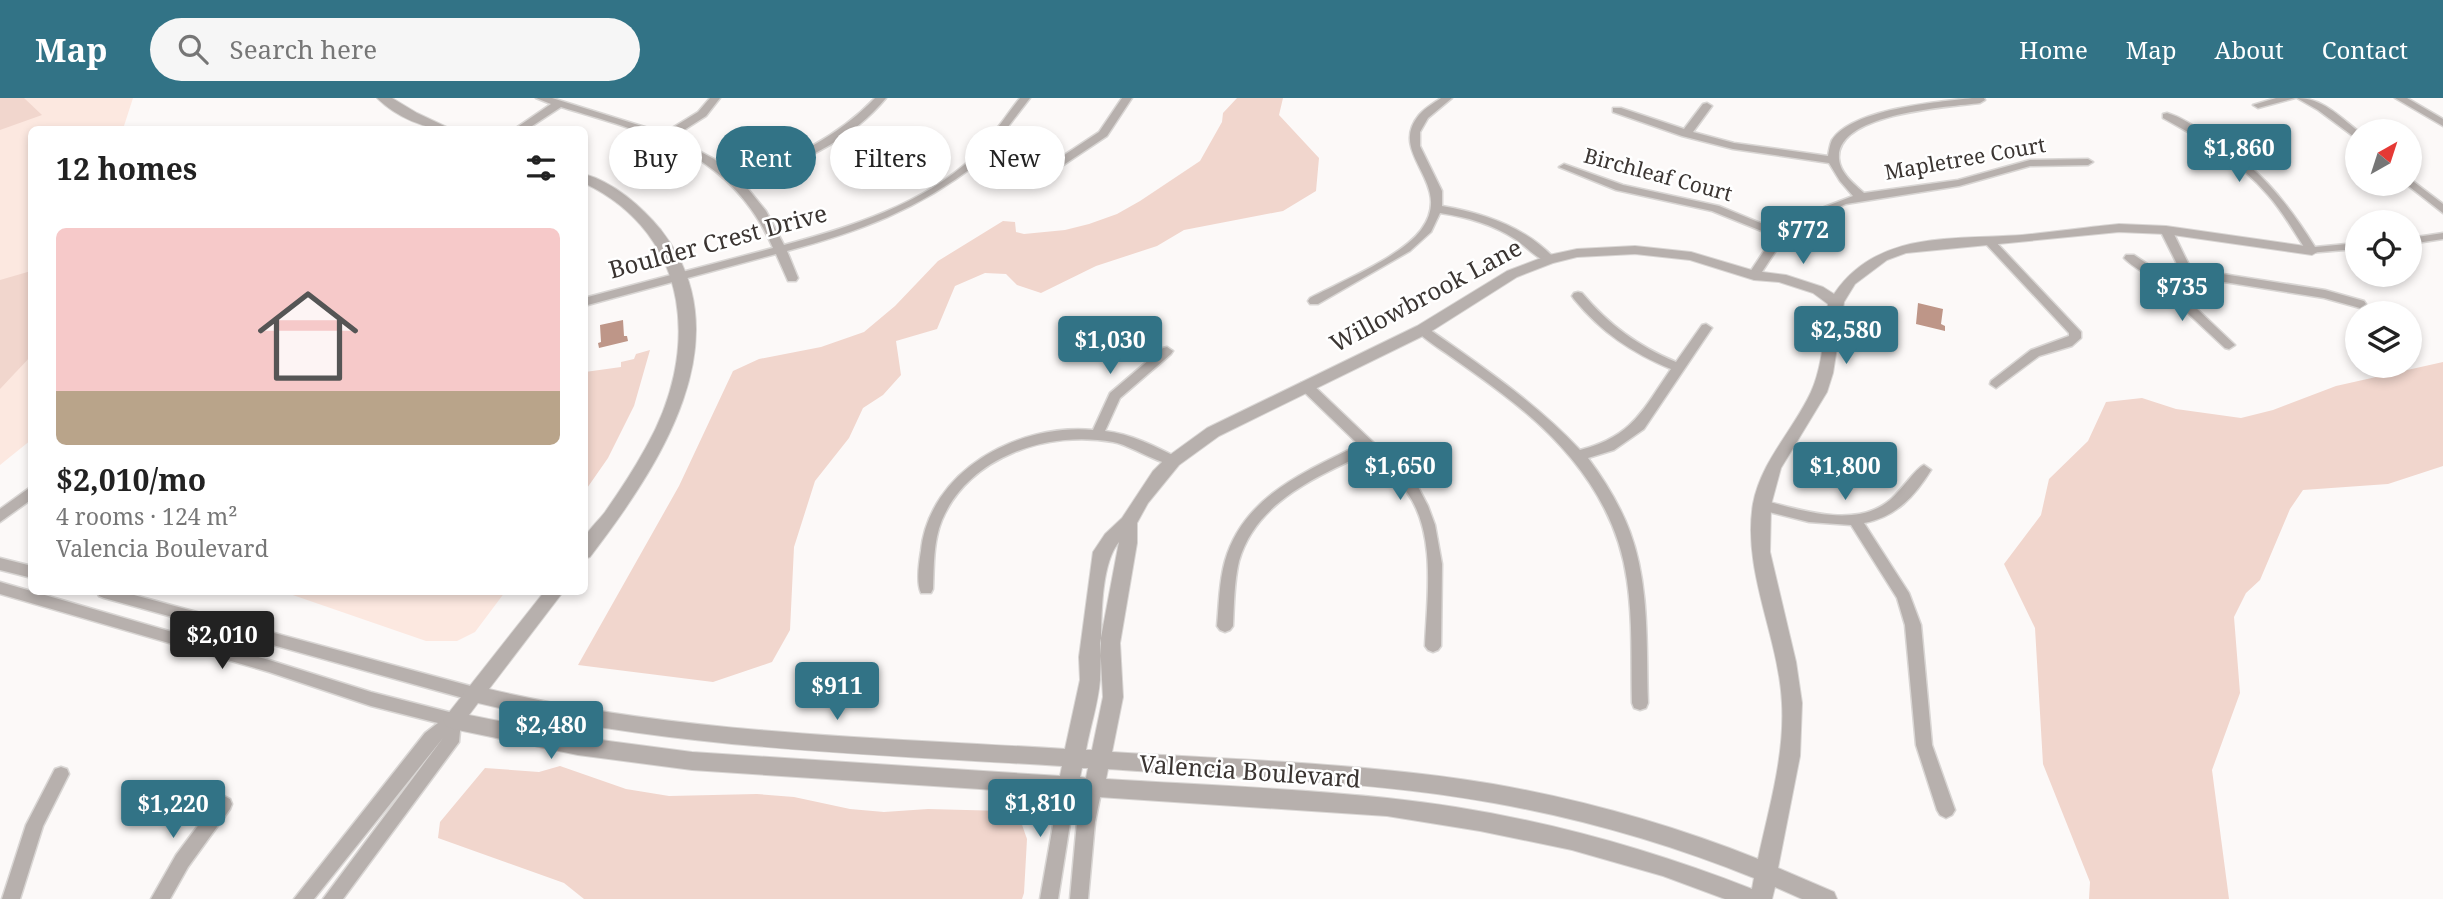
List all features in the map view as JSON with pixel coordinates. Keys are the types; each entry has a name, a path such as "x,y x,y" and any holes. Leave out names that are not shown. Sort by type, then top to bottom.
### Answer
{"street":[{"path":"383,98 412,116 437,126"},
{"path":"541,98 630,126"},
{"path":"683,126 702,114 715,98"},
{"path":"816,149 867,114 881,98"},
{"name":"Boulder Crest Drive","path":"1003,126 1025,98"},
{"path":"1065,159 1103,134 1127,98"},
{"path":"1314,301 1416,241 1432,222 1437,209 1437,190 1413,145 1413,135 1422,116 1447,98"},
{"path":"2258,105 2290,98"},
{"path":"2302,98 2322,108 2345,126"},
{"path":"2400,98 2443,123"},
{"path":"1861,197 1846,181 1833,160 1836,141 1843,132 1869,118 1980,100"},
{"path":"524,126 559,104"},
{"path":"1686,134 1707,106"},
{"path":"1617,110 1686,134 1733,146 1833,160"},
{"path":"2167,116 2190,128 2264,185 2283,206 2312,251"},
{"name":"Mapletree Court","path":"1755,275 1781,235 1824,208 1861,197 1959,183 2030,163 2088,162"},
{"name":"Birchleaf Court","path":"1564,167 1611,186 1715,208 1781,235"},
{"name":"Boulder Crest Drive","path":"588,301 860,227 943,185 965,168"},
{"path":"588,180 616,196 639,215 668,251 685,297 688,341 677,396 643,472 588,547"},
{"path":"742,189 761,213 792,278"},
{"path":"2422,192 2443,210"},
{"path":"1437,209 1471,214 1507,227 1549,259"},
{"path":"1761,899 1790,756 1792,703 1786,662 1760,552 1762,505 1773,468 1819,391 1825,373 1836,302 1850,281 1882,257 1903,249 1932,244 2119,228 2166,230 2312,251 2345,247"},
{"path":"2166,230 2187,272"},
{"path":"2422,239 2443,236"},
{"path":"1989,241 2076,332 2075,338 2068,343 2035,353 1996,384"},
{"name":"Willowbrook Lane","path":"1068,786 1090,680 1089,657 1099,561 1111,538 1128,523 1141,499 1173,461 1229,423 1422,330 1512,274 1549,259 1608,250 1662,252 1717,262 1755,275 1775,288 1815,301 1836,302"},
{"path":"2130,258 2167,282"},
{"path":"2229,345 2169,289 2169,276 2187,272 2348,301"},
{"path":"1578,296 1615,335 1643,352 1680,368"},
{"path":"1580,455 1609,447 1639,426 1706,328"},
{"path":"1422,330 1523,403 1562,435 1596,475 1627,541 1634,576 1640,704"},
{"path":"1097,435 1115,396 1167,351"},
{"path":"1306,387 1411,487 1429,522 1434,544 1433,646"},
{"path":"926,589 929,545 935,519 956,486 991,458 1010,449 1057,437 1097,435 1135,444 1173,461"},
{"path":"1225,626 1232,561 1241,538 1267,502 1286,488 1369,446"},
{"path":"1762,505 1801,515 1855,520 1877,515 1905,499 1924,470"},
{"path":"0,517 28,494"},
{"path":"1855,520 1899,589 1913,625 1924,745 1946,810"},
{"name":"Willowbrook Lane","path":"1094,788 1113,697 1110,643 1128,543 1128,523"},
{"path":"0,564 28,571"},
{"name":"Valencia Boulevard","path":"0,588 269,666 371,699 453,720 578,746 746,765 1387,807 1443,814 1538,832 1608,850 1688,875 1751,899"},
{"name":"Valencia Boulevard","path":"115,595 474,694 595,719 734,736 1393,780 1506,796 1619,822 1768,873 1826,899"},
{"path":"303,899 431,738 453,720 552,595"},
{"path":"332,899 451,742 453,720"},
{"path":"11,899 35,825 61,774"},
{"path":"1049,899 1068,786"},
{"path":"1079,899 1086,822 1094,788"},
{"path":"160,899 181,861 224,804"}],"shaded area":[{"path":"0,98 133,98 124,126 28,126 28,442 0,465"},
{"path":"0,98 24,98 42,115 0,130"},
{"path":"1237,98 1283,98 1279,115 1319,158 1316,191 1283,211 1184,230 1157,246 1096,266 1041,293 1017,285 1006,274 985,273 955,286 937,329 896,341 901,375 883,395 863,408 849,438 815,481 794,547 790,630 772,662 713,682 578,665 679,486 733,371 759,359 821,347 864,332 895,306 938,261 1003,221 1015,222 1016,232 1024,234 1065,230 1117,214 1200,161 1222,122 1223,113"},
{"path":"28,272 28,359 0,389 0,280"},
{"path":"1918,303 1943,309 1941,324 1945,326 1945,331 1916,324"},
{"path":"623,320 624,336 627,336 628,341 599,348 600,325"},
{"path":"650,350 634,406 608,458 588,487 588,372 621,367 621,362 634,359 636,354"},
{"path":"2443,362 2443,466 2388,484 2303,490 2290,509 2260,580 2246,593 2234,617 2240,693 2212,770 2229,899 2089,899 2090,882 2043,764 2035,628 2004,564 2041,515 2049,479 2088,441 2106,402 2142,398 2176,409 2241,418 2273,410 2336,386 2372,378 2422,378 2422,367"},
{"path":"293,595 503,595 475,632 457,641 426,641"},
{"path":"560,766 626,789 669,796 757,794 794,797 850,809 884,812 928,809 1004,811 1020,819 1027,839 1024,893 1022,899 584,899 564,883 438,838 440,822 485,768 539,772"}]}
